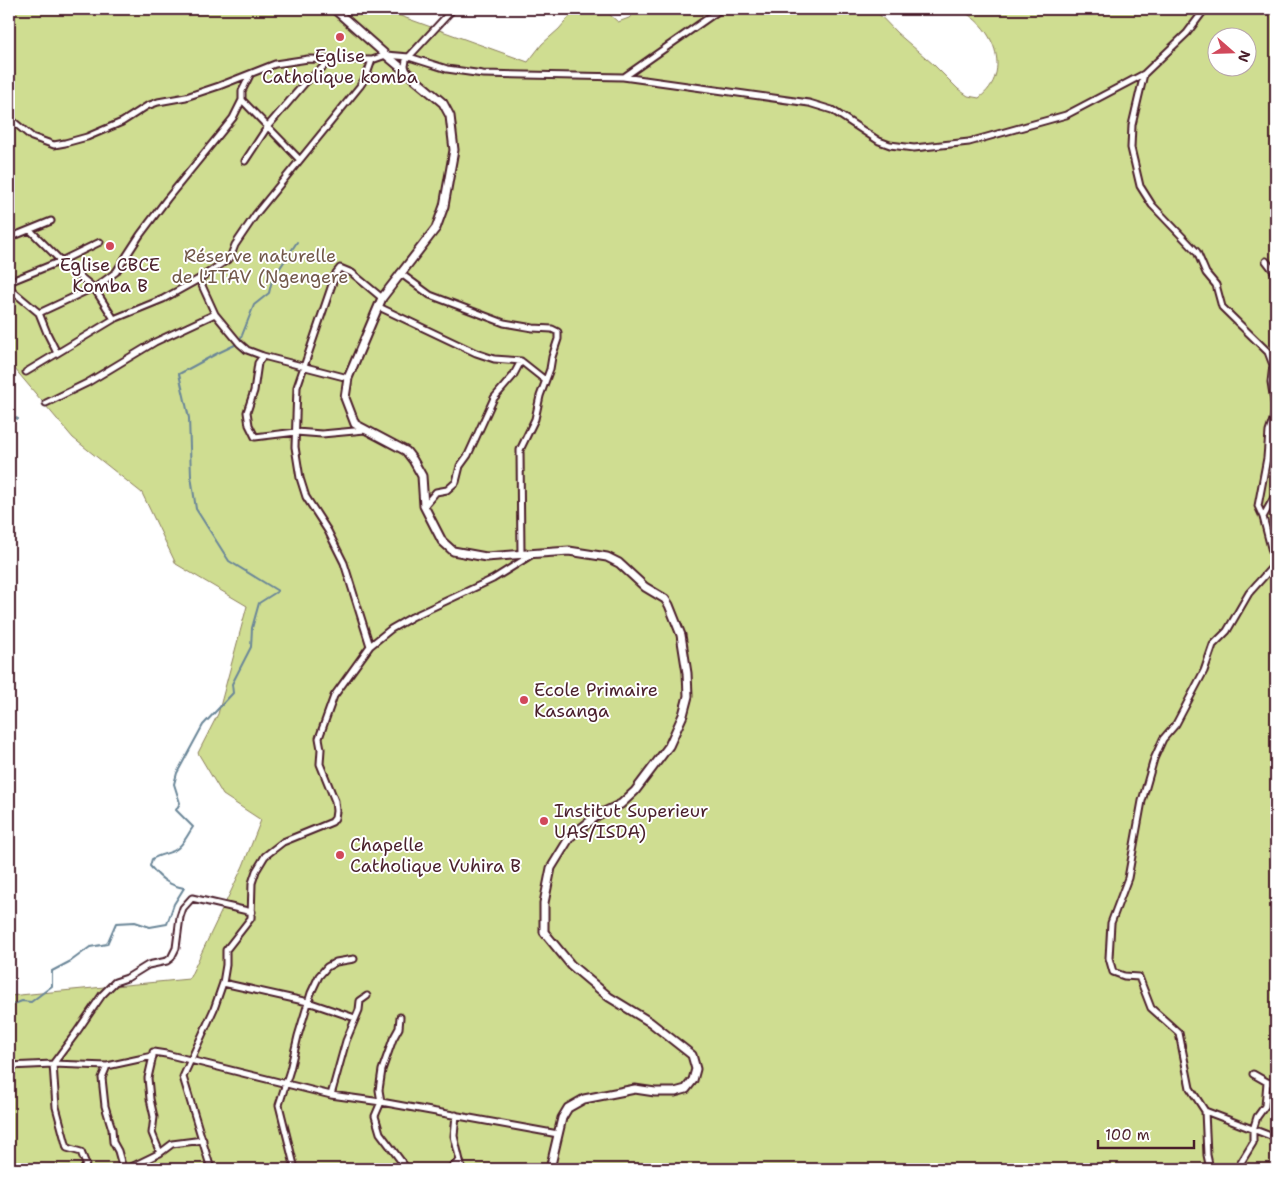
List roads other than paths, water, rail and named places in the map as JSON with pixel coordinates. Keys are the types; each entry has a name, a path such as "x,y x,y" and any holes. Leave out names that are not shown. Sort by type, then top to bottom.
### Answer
{"street":[{"path":"334,9 408,75 443,103 450,116 454,150 444,206 436,228 382,298 348,378 345,398 350,414 356,424 406,451 413,460 422,476 424,506 442,541 453,551 486,558 569,551 607,557 619,563 645,587 665,599 681,635 687,674 688,696 683,715 669,746 636,791 621,804 598,815 570,837 551,868 544,903 544,932 571,965 609,996 650,1022 692,1055 696,1069 693,1080 686,1089 675,1092 654,1092 635,1089 584,1099 568,1108 562,1118 550,1169"},
{"path":"408,75 405,64 409,57 453,9"},
{"path":"623,77 721,9"},
{"path":"9,118 32,137 54,145 87,137 122,122 147,106 186,96 250,75 275,64 308,59 372,60 386,55 409,57 447,69 483,74 623,77 762,95 815,104 832,110 879,141 890,145 914,148 969,142 1066,115 1144,74 1188,33 1205,9"},
{"path":"245,161 268,126 304,84 333,59"},
{"path":"26,372 114,319 163,299 199,279 230,258 235,245 256,214 360,86 366,77 372,60"},
{"path":"1144,74 1132,125 1131,148 1140,186 1152,205 1197,252 1206,273 1216,284 1222,306 1268,352 1272,365 1271,382 1275,408 1269,432 1267,458 1258,506 1264,518 1275,564"},
{"path":"39,314 94,288 116,272 167,198 233,118 242,100 242,91 250,75"},
{"path":"242,100 299,159"},
{"path":"9,238 51,221"},
{"path":"30,230 61,261 94,288 114,319"},
{"path":"9,282 61,261 100,242"},
{"path":"1266,260 1276,274"},
{"path":"370,646 344,563 328,531 306,497 300,478 296,432 297,387 325,302 338,270 340,268 352,273 382,298"},
{"path":"400,273 430,295 504,323 552,329 558,332 550,369 540,396 536,419 520,450 521,555"},
{"path":"199,279 215,314 239,344 247,350 263,356 348,378"},
{"path":"9,288 39,314 46,333 57,353"},
{"path":"379,307 485,356 494,359 521,361 545,380"},
{"path":"46,403 87,383 154,342 215,314"},
{"path":"263,356 258,363 254,390 247,412 249,425 255,436 296,432 322,434 368,430"},
{"path":"424,506 436,492 447,490 456,482 460,466 468,455 494,398 514,376 521,361"},
{"path":"1264,518 1276,494"},
{"path":"210,1169 183,1077 214,1009 223,983 226,950 251,918 252,883 256,871 265,856 283,842 332,822 335,818 335,801 320,764 321,749 319,738 334,696 370,646 391,629 412,617 493,579 533,554"},
{"path":"1210,1169 1207,1155 1205,1110 1190,1088 1179,1033 1151,1008 1139,978 1113,972 1109,958 1109,934 1113,915 1128,878 1142,800 1154,759 1163,739 1176,724 1204,671 1214,646 1227,631 1249,593 1275,564 1276,558"},
{"path":"84,1169 86,1164 81,1152 67,1148 61,1128 56,1107 53,1064 102,995 115,982 127,978 148,965 168,961 171,958 176,948 183,908 192,898 252,912"},
{"path":"295,1169 279,1105 308,1002 319,976 327,967 336,962 354,959"},
{"path":"223,983 308,1002 356,1018"},
{"path":"331,1095 346,1041 359,1010 360,1001 366,996"},
{"path":"400,1017 399,1028 382,1070 379,1090 381,1102 375,1116 380,1133 407,1169"},
{"path":"160,1153 152,1133 154,1117 148,1078 153,1052 331,1095 381,1102 558,1134"},
{"path":"9,1066 53,1064 108,1066 153,1056"},
{"path":"108,1066 102,1078 105,1106 112,1129 113,1142 118,1151 123,1169"},
{"path":"1254,1074 1267,1082 1276,1084"},
{"path":"1237,1169 1254,1143 1253,1130 1264,1106 1267,1082"},
{"path":"1205,1110 1276,1138"},
{"path":"456,1115 454,1136 462,1169"},
{"path":"127,1169 160,1153 172,1144 203,1140"},
{"path":"448,1169 460,1161"}],"waterway":[{"path":"278,591 229,561 196,509 191,476 189,418 179,374 239,343 254,305 269,293 272,280 297,242"},
{"path":"9,415 18,419"},
{"path":"9,1006 22,1001 31,1002 52,986 52,971 71,961 90,947 107,944 116,923 135,922 150,927 167,924 174,904 184,888 165,881 150,866 152,859 178,848 193,827 176,810 180,803 174,784 177,773 203,725 233,693 232,684 251,647 252,628 259,603 278,591"}],"place":[{"name":"Eglise Catholique komba","path":"340,37"},
{"name":"Eglise CBCE Komba B","path":"110,246"},
{"name":"Ecole Primaire Kasanga","path":"524,700"},
{"name":"Institut Superieur UAS/ISDA)","path":"544,821"},
{"name":"Chapelle Catholique Vuhira B","path":"340,855"}],"park label":[{"name":"Réserve naturelle de l'ITAV (Ngengere","path":"260,266"}]}
